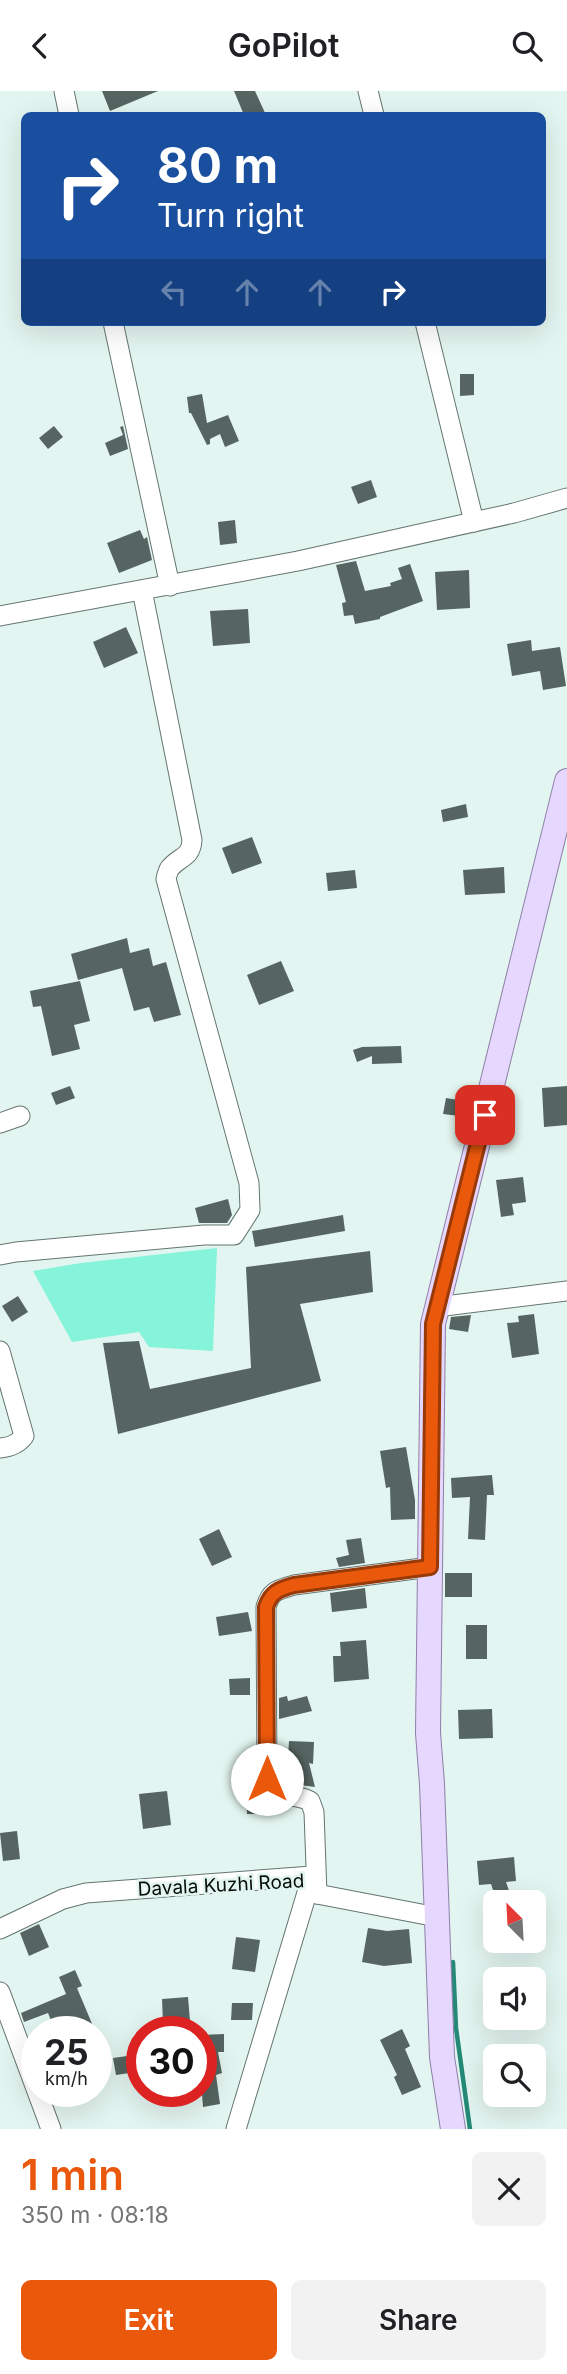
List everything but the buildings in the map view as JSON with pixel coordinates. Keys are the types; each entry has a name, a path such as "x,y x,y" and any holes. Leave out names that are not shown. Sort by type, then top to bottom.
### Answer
{"main road":[{"path":"453,2129 442,2057 428,1733 433,1324 567,781"}],"street":[{"path":"64,91 68,112"},
{"path":"368,91 373,112"},
{"path":"114,326 170,586"},
{"path":"426,326 474,522"},
{"path":"0,616 170,586 474,522 567,498"},
{"path":"0,1255 234,1235 250,1210 249,1183 166,879 170,868 192,849 192,840 142,590"},
{"path":"0,1123 20,1116"},
{"path":"436,1307 567,1291"},
{"path":"0,1351 24,1436 20,1442 9,1447 0,1447"},
{"path":"236,2129 314,1885 314,1812 310,1801 303,1797 278,1795 270,1790 267,1779 266,1607 270,1596 279,1589 294,1585 430,1567"},
{"name":"Davala Kuzhi Road","path":"0,1929 45,1906 86,1892 314,1885 437,1917"},
{"path":"0,1992 51,2129"}],"green space":[{"path":"217,1248 213,1351 149,1347 139,1332 72,1342 33,1271 81,1263"}],"waterway":[{"path":"453,1962 456,2028 470,2129"}],"route":[{"path":"267,1779 266,1607 270,1596 279,1589 294,1585 430,1567 433,1324 485,1115"}]}
